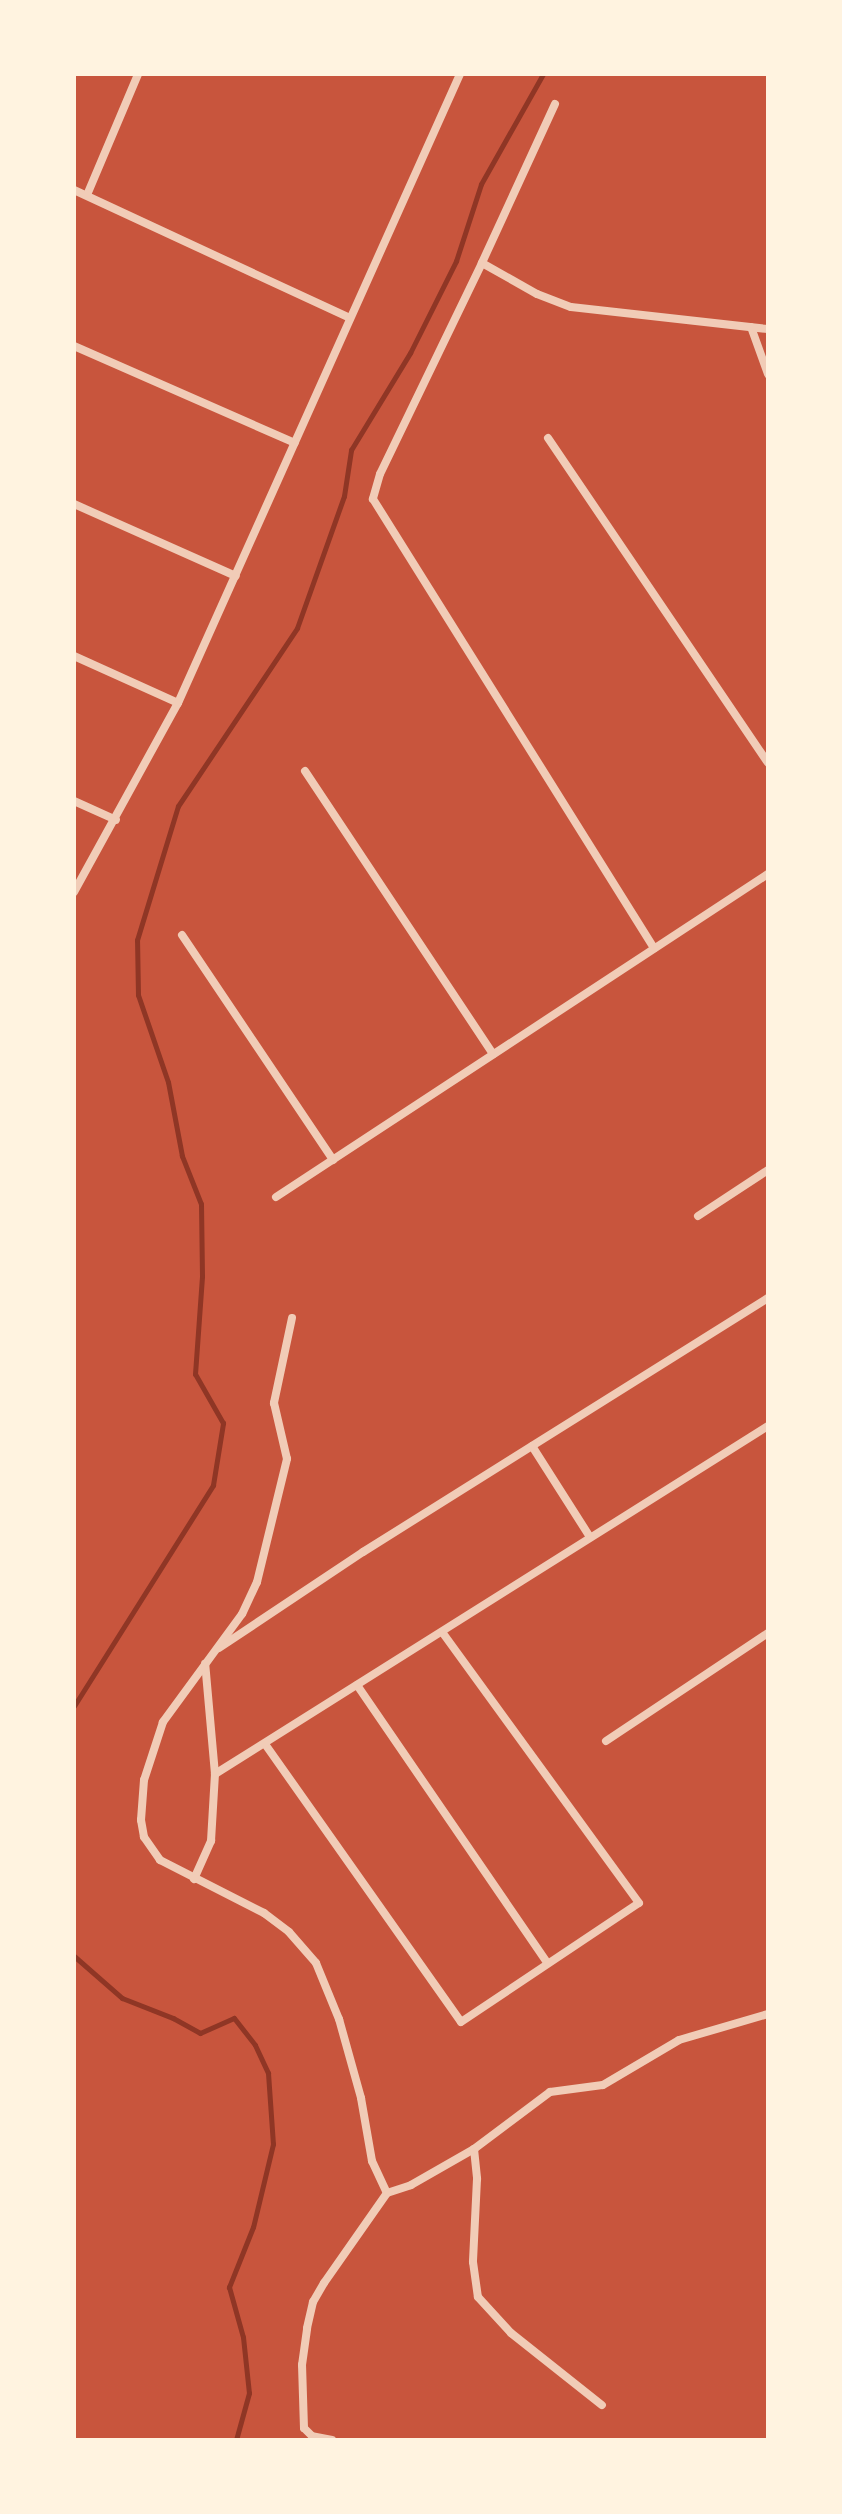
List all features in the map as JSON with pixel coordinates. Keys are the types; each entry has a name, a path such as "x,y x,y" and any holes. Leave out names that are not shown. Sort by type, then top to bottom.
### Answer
{"street":[{"path":"87,195 138,74"},
{"path":"74,892 178,703 460,74"},
{"path":"555,104 380,474 373,499 654,948"},
{"path":"74,190 350,318"},
{"path":"482,263 537,294 571,307 768,329"},
{"path":"751,327 768,374"},
{"path":"74,346 295,443"},
{"path":"548,438 768,763"},
{"path":"74,504 236,576"},
{"path":"74,656 178,703"},
{"path":"305,771 493,1054"},
{"path":"74,801 116,820"},
{"path":"276,1197 768,874"},
{"path":"182,935 333,1160"},
{"path":"698,1216 768,1170"},
{"path":"212,1653 768,1298"},
{"path":"292,1318 274,1403 286,1449 279,1496 251,1599 178,1697 151,1751 144,1780 141,1820 144,1837 154,1854 194,1879 264,1913 297,1939 316,1963 339,2019 361,2098 368,2146 387,2193"},
{"path":"215,1774 768,1426"},
{"path":"532,1446 590,1537"},
{"path":"265,1744 461,2022 639,1903 442,1632"},
{"path":"606,1741 768,1633"},
{"path":"194,1879 211,1841 215,1774 205,1663"},
{"path":"357,1685 547,1963"},
{"path":"329,2440 307,2434 302,2419 307,2328 313,2302 387,2193 411,2185 474,2149 550,2092 603,2085 679,2040 768,2014"},
{"path":"474,2149 477,2179 473,2262 478,2297 511,2333 602,2405"}],"waterway":[{"path":"74,1706 213,1485 223,1423 195,1374 202,1276 201,1204 182,1156 168,1082 138,995 137,940 178,806 297,628 344,496 351,450 410,353 456,261 481,184 543,74"},
{"path":"74,1956 122,1998 173,2018 200,2033 234,2018 255,2045 268,2073 273,2144 253,2227 229,2287 243,2337 249,2393 236,2440"}]}
